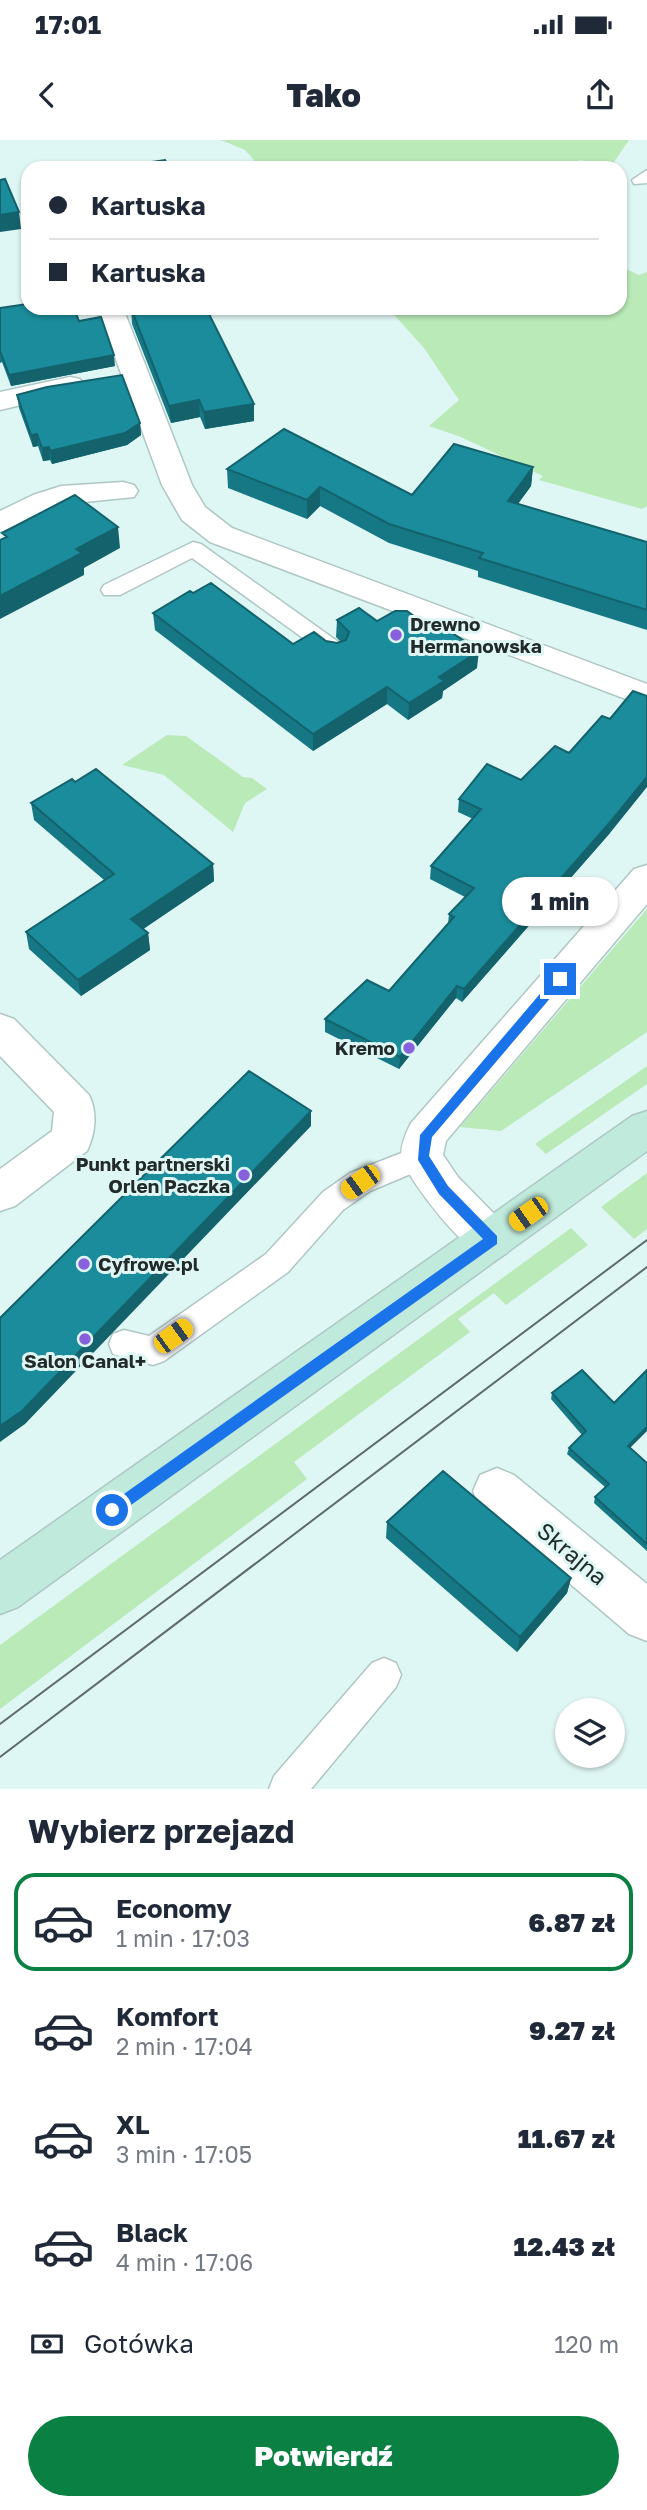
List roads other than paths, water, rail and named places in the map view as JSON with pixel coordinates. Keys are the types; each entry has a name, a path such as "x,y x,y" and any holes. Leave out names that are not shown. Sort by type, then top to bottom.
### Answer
{"main road":[{"path":"0,1590 647,1128"}],"street":[{"path":"110,315 113,378 193,513 221,535 647,696"},
{"path":"0,401 113,378"},
{"path":"0,523 61,495 123,491"},
{"path":"492,1240 443,1190 422,1157 426,1135 647,879"},
{"path":"0,1030 75,1107 72,1139 0,1193"},
{"name":"Skrajna","path":"497,1491 647,1616"}],"lane":[{"path":"112,590 221,535"},
{"path":"193,549 336,651"},
{"path":"124,1344 153,1351 277,1263 333,1201 360,1182 422,1157"},
{"path":"287,1789 384,1675"}],"tram line":[{"path":"0,1724 647,1240"},
{"path":"0,1757 647,1267"}],"place":[{"name":"Drewno Hermanowska","path":"396,635"},
{"name":"Kremo","path":"409,1048"},
{"name":"Punkt partnerski Orlen Paczka","path":"244,1175"},
{"name":"Cyfrowe.pl","path":"84,1264"},
{"name":"Salon Canal+","path":"85,1339"}]}
